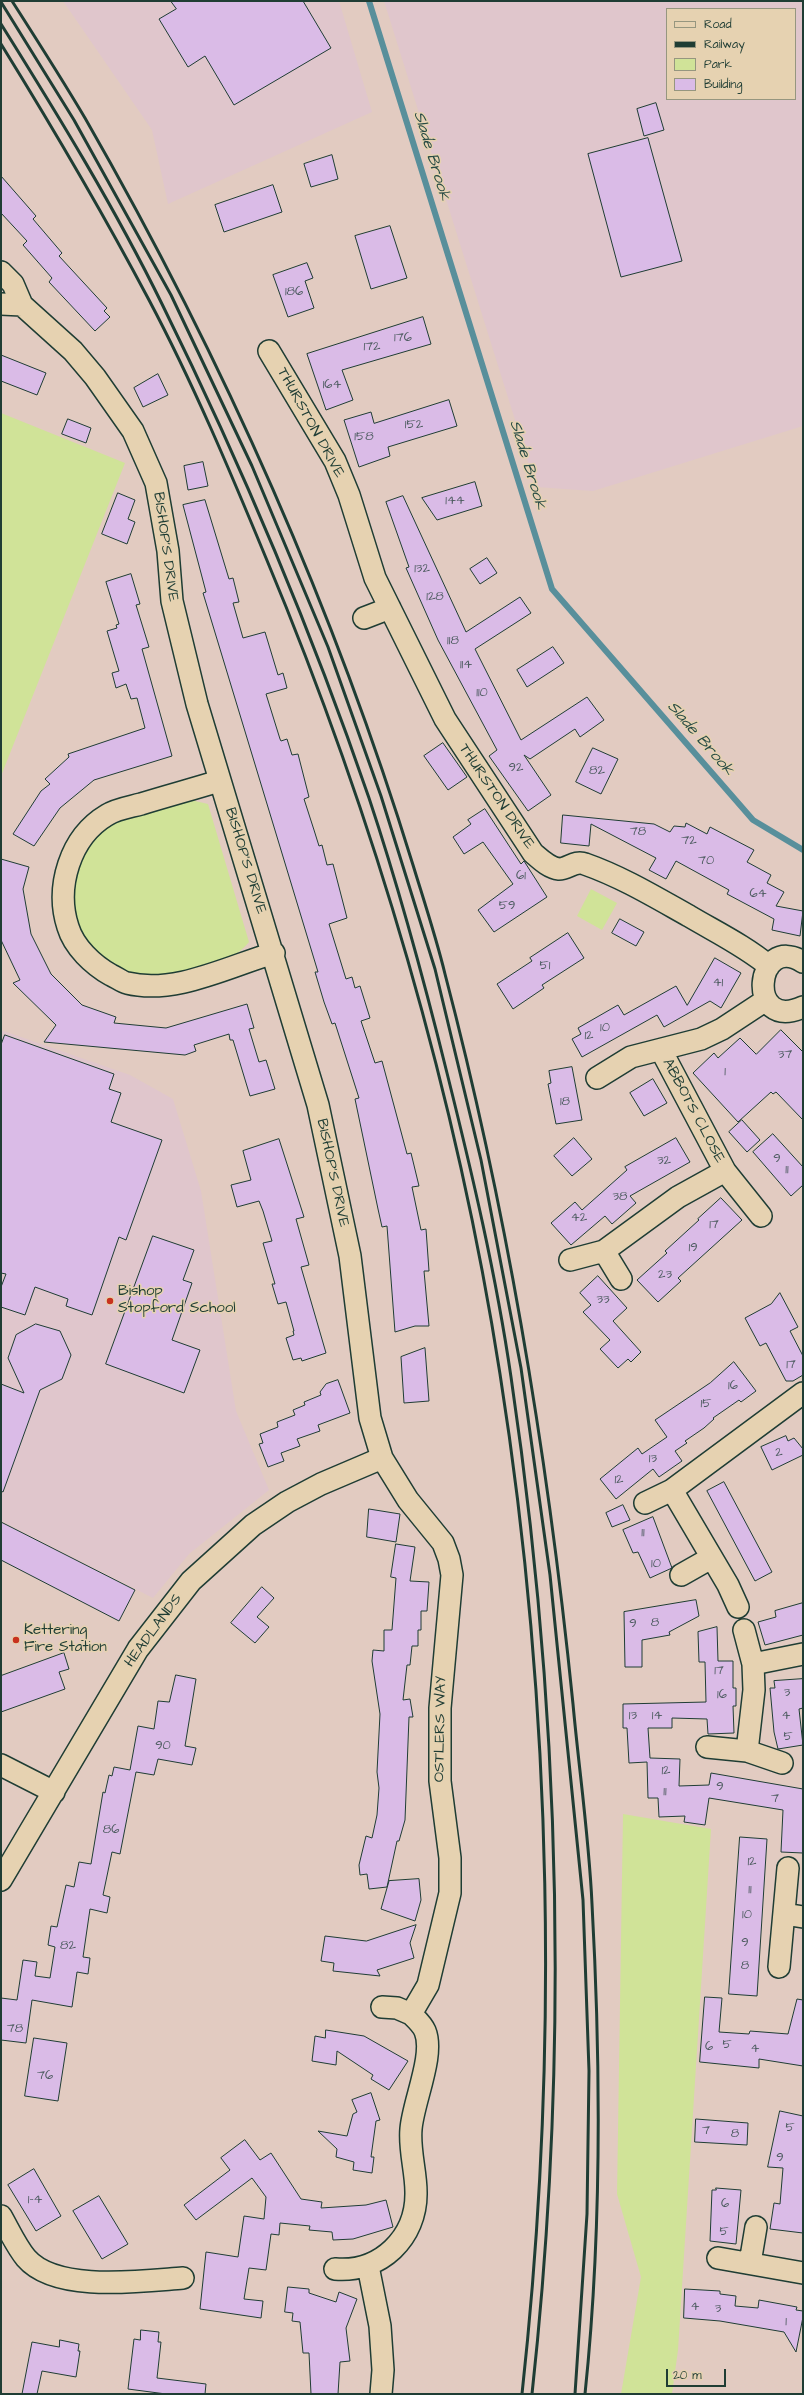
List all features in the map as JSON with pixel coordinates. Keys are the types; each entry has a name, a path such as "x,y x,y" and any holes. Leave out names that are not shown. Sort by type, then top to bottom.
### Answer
{"street":[{"name":"BISHOP'S DRIVE","path":"1,272 13,284 22,305 73,352 95,377 133,431 148,460 156,483 161,506 172,601 196,704 274,953 321,1120 350,1256 370,1418 382,1458"},
{"path":"1,304 22,305"},
{"name":"THURSTON DRIVE","path":"269,351 335,462 348,496 375,578 445,719 533,853 546,864 559,869 574,863 583,863 608,873 737,943 769,966"},
{"path":"364,618 390,608"},
{"path":"220,781 107,815 92,828 70,857 65,876 63,901 68,927 83,952 101,969 127,983 150,986 180,983 274,953"},
{"path":"803,962 798,959 782,958 769,966 762,983 766,1000 772,1006 788,1011 803,1007"},
{"name":"ABBOTS CLOSE","path":"597,1078 631,1057 701,1039 722,1029 766,1000"},
{"name":"ABBOTS CLOSE","path":"661,1050 725,1171 761,1216"},
{"name":"ABBOTS CLOSE","path":"570,1260 604,1251 678,1197 725,1171"},
{"path":"604,1251 622,1280"},
{"path":"646,1503 672,1490 803,1393"},
{"name":"HEADLANDS","path":"1,1880 138,1649 191,1581 254,1524 287,1502 322,1484 382,1458"},
{"name":"OSTLERS WAY","path":"382,1458 408,1500 443,1543 452,1575 440,1708 440,1781 450,1858 450,1893 428,1985 411,2014"},
{"path":"672,1490 728,1585 738,1607"},
{"path":"681,1575 711,1558"},
{"path":"744,1630 753,1664 754,1690 747,1751"},
{"path":"753,1664 803,1654"},
{"path":"707,1747 747,1751 782,1762"},
{"path":"1,1765 54,1792"},
{"path":"779,1967 793,1916 788,1868"},
{"path":"335,2269 349,2270 368,2266 387,2255 401,2243 410,2226 415,2209 417,2193 410,2137 421,2088 427,2042 422,2025 411,2014 382,2007"},
{"path":"1,2216 26,2258 38,2267 53,2274 88,2282 183,2278"},
{"path":"750,2263 756,2227"},
{"path":"718,2258 803,2273"},
{"path":"368,2266 380,2326 383,2370 382,2394"}],"shaded area":[{"path":"63,1 339,1 372,112 168,204 152,130"},
{"path":"384,1 803,1 803,426 593,491 536,487"},
{"name":"Bishop Stopford School","path":"1,1030 130,1075 173,1099 201,1191 236,1411 269,1490 189,1554 153,1598 1,1521"}],"green space":[{"path":"1,413 125,463 1,776"},
{"path":"191,800 208,804 249,942 238,953 214,963 168,975 136,975 111,965 92,949 79,928 73,904 74,880 82,856 96,836 118,820 143,811"},
{"path":"591,889 617,903 602,930 577,916"},
{"path":"623,1814 711,1829 678,2350 672,2394 621,2394 641,2277 617,2194"}],"building":[{"path":"171,1 303,1 331,48 234,105 205,56 188,67 159,19 176,9"},
{"path":"656,103 664,130 644,136 637,109"},
{"path":"648,138 682,261 621,277 588,154"},
{"path":"332,155 338,179 311,187 304,164"},
{"path":"1,176 36,216 33,219 62,253 59,256 107,308 104,311 110,317 95,331 49,282 52,278 23,245 27,241 1,213"},
{"path":"273,185 282,212 224,232 215,205"},
{"path":"390,226 407,278 371,289 355,236"},
{"path":"307,263 313,278 305,281 314,308 288,317 273,275"},
{"path":"423,317 431,344 342,370 353,400 326,410 307,354"},
{"path":"1,355 46,373 37,395 1,381"},
{"path":"158,374 168,395 143,407 134,388"},
{"path":"449,400 457,426 388,447 390,456 359,467 344,420 371,412 374,423"},
{"path":"68,419 91,428 86,443 62,434"},
{"path":"203,462 208,486 188,490 184,466"},
{"path":"475,482 482,506 437,520 422,498"},
{"path":"118,493 135,500 128,519 135,522 127,544 102,534"},
{"path":"403,496 466,632 520,597 531,613 475,649 521,740 587,697 604,720 580,737 575,729 530,759 524,755 551,795 528,811 489,756 497,750 438,640 406,568 409,567 386,502"},
{"path":"205,500 229,579 233,578 239,602 233,603 243,638 265,632 278,675 283,673 287,688 266,694 281,741 287,739 292,755 298,754 309,797 304,799 319,846 322,845 327,865 333,864 347,918 329,924 346,979 352,977 355,988 360,986 370,1018 361,1021 375,1063 382,1061 407,1154 411,1153 419,1186 412,1187 421,1230 426,1229 429,1271 424,1271 429,1326 415,1326 395,1332 387,1226 382,1227 378,1209 355,1099 359,1098 335,1023 332,1024 324,1002 315,972 318,972 203,593 206,592 183,505"},
{"path":"487,558 497,573 480,584 470,569"},
{"path":"131,574 140,604 136,605 149,647 142,649 172,756 94,780 60,808 34,846 13,834 41,791 50,784 45,779 69,757 68,754 145,728 137,698 131,699 126,684 116,688 112,673 119,671 107,631 117,628 116,625 119,624 106,582"},
{"path":"553,647 564,663 527,687 517,670"},
{"path":"443,743 467,777 448,790 424,756"},
{"path":"593,748 618,759 601,794 576,782"},
{"path":"485,809 521,864 524,861 547,897 494,932 478,910 513,884 483,842 464,854 453,837 471,824 468,820"},
{"path":"563,815 654,824 670,832 674,826 685,827 686,823 707,834 710,827 754,850 747,862 771,875 767,883 784,892 776,906 803,911 800,936 772,930 774,919 727,894 729,890 676,861 666,879 649,870 656,858 591,824 589,846 561,843"},
{"path":"1,859 29,867 23,889 31,934 51,974 82,1005 116,1017 114,1023 166,1028 247,1004 254,1028 249,1029 259,1062 266,1060 275,1089 250,1096 233,1040 230,1040 229,1034 194,1045 196,1051 185,1055 44,1042 56,1025 13,983 20,980 1,940"},
{"path":"620,919 644,932 636,946 612,933"},
{"path":"568,933 584,958 542,985 544,988 513,1009 497,984 532,961 530,958"},
{"path":"715,958 741,973 721,1008 710,1001 664,1027 657,1015 582,1057 572,1039 581,1034 578,1028 618,1005 624,1015 676,986 687,1005"},
{"path":"781,1030 803,1052 803,1120 776,1092 773,1094 771,1092 738,1122 693,1073 714,1053 718,1058 740,1038 756,1054"},
{"name":"Bishop Stopford School","path":"5,1035 114,1074 109,1089 121,1093 111,1122 162,1140 126,1240 119,1237 92,1315 66,1306 68,1299 35,1287 25,1315 1,1307 1,1287 6,1274 1,1273 1,1045"},
{"path":"572,1067 582,1120 556,1124 548,1084 551,1083 549,1071"},
{"path":"653,1079 667,1103 644,1116 630,1093"},
{"path":"742,1120 760,1140 747,1152 729,1132"},
{"path":"773,1134 803,1167 803,1185 791,1196 753,1152"},
{"path":"574,1138 592,1159 572,1176 554,1156"},
{"path":"676,1138 690,1162 630,1196 636,1203 612,1224 605,1216 571,1245 551,1223 575,1202 582,1210 627,1170 625,1167"},
{"path":"279,1139 304,1217 296,1219 309,1265 301,1267 326,1353 302,1361 301,1358 293,1360 286,1338 294,1335 294,1331 286,1302 278,1304 272,1284 275,1284 263,1243 272,1241 259,1201 237,1207 231,1185 251,1180 243,1151"},
{"path":"721,1198 742,1220 678,1278 681,1281 658,1302 637,1280 667,1253 665,1251"},
{"path":"153,1236 194,1250 183,1280 192,1283 172,1340 200,1350 184,1393 106,1364"},
{"path":"598,1276 627,1308 613,1321 641,1352 631,1362 628,1359 618,1368 600,1349 610,1340 583,1312 591,1305 580,1293"},
{"path":"780,1293 798,1327 790,1331 803,1356 803,1375 793,1381 786,1381 766,1343 760,1346 745,1318 771,1304"},
{"path":"36,1324 60,1331 71,1355 62,1379 40,1390 3,1492 1,1491 1,1384 24,1393 8,1358 16,1335"},
{"path":"425,1348 429,1401 404,1403 401,1357"},
{"path":"734,1362 756,1391 741,1402 739,1400 713,1418 714,1419 704,1428 685,1441 687,1443 675,1451 682,1461 659,1477 653,1469 616,1499 600,1479 638,1448 642,1454 667,1437 655,1420 710,1383"},
{"path":"338,1380 350,1413 318,1425 320,1431 297,1439 300,1446 281,1453 284,1461 268,1467 259,1444 263,1443 260,1434 278,1427 277,1422 295,1415 293,1410 305,1405 304,1402 321,1395 320,1392 326,1384"},
{"path":"786,1436 788,1441 794,1438 803,1449 803,1455 772,1470 761,1447"},
{"path":"724,1482 772,1572 755,1581 707,1491"},
{"path":"623,1505 630,1520 612,1527 606,1513"},
{"path":"369,1509 400,1514 396,1542 367,1537"},
{"path":"653,1517 672,1568 650,1578 638,1552 633,1553 623,1530"},
{"path":"1,1522 135,1590 119,1621 1,1560"},
{"path":"396,1544 415,1547 410,1581 429,1582 427,1611 421,1611 421,1630 418,1630 418,1646 412,1646 410,1665 407,1665 403,1700 410,1699 413,1717 409,1717 405,1820 399,1841 397,1841 387,1887 369,1889 367,1874 360,1875 359,1865 366,1836 372,1838 377,1815 379,1788 377,1772 380,1714 372,1661 373,1650 384,1651 384,1630 392,1630 396,1578 391,1577"},
{"path":"262,1587 274,1598 257,1617 269,1627 255,1643 231,1623"},
{"path":"696,1600 699,1616 669,1632 670,1635 642,1640 642,1667 625,1667 624,1612"},
{"path":"803,1603 803,1635 765,1645 758,1622 776,1617 775,1611"},
{"path":"717,1627 718,1661 733,1661 733,1688 736,1688 736,1706 733,1706 734,1733 708,1734 707,1719 672,1718 672,1728 648,1728 650,1758 680,1759 679,1786 709,1785 711,1773 803,1789 803,1853 781,1852 783,1810 709,1798 705,1825 684,1822 685,1816 659,1817 658,1798 648,1798 647,1762 629,1763 627,1728 623,1728 623,1704 706,1702 705,1662 699,1662 698,1632"},
{"path":"64,1653 69,1669 59,1672 65,1689 1,1712 1,1676"},
{"path":"176,1675 196,1679 185,1746 196,1748 192,1765 158,1759 154,1775 136,1772 120,1854 112,1852 103,1895 110,1897 107,1913 90,1909 83,1957 90,1958 88,1974 77,1972 72,2007 32,2000 26,2043 1,2040 1,1998 17,2000 23,1960 37,1962 35,1976 50,1978 55,1947 48,1945 51,1926 57,1927 66,1885 74,1887 79,1862 91,1864 103,1792 105,1793 109,1775 112,1776 114,1767 130,1770 138,1726 154,1729 158,1701 169,1702"},
{"path":"803,1679 803,1708 799,1709 803,1745 778,1749 774,1732 770,1688 775,1688 774,1681"},
{"path":"740,1837 767,1839 757,1996 729,1994"},
{"path":"419,1879 421,1900 415,1921 381,1909 389,1881"},
{"path":"416,1925 410,1943 414,1958 377,1970 380,1976 333,1971 334,1963 321,1961 325,1936 366,1941"},
{"path":"705,1997 722,1998 719,2032 749,2034 750,2031 788,2034 797,1999 803,2000 803,2066 759,2059 759,2068 700,2062"},
{"path":"326,2030 364,2036 408,2061 389,2090 371,2079 373,2075 337,2051 336,2065 312,2061 315,2036 325,2038"},
{"path":"34,2038 67,2043 58,2101 25,2096"},
{"path":"371,2093 380,2120 376,2121 371,2157 374,2157 372,2173 353,2170 354,2162 336,2157 337,2149 318,2131 347,2136 353,2114 357,2112 352,2100"},
{"path":"780,2111 803,2116 803,2233 770,2229 774,2203 780,2204 783,2168 768,2167"},
{"path":"696,2119 748,2123 747,2145 695,2142"},
{"path":"245,2140 260,2160 271,2153 301,2199 322,2202 321,2208 366,2205 386,2200 393,2227 353,2239 333,2240 332,2232 309,2230 310,2226 280,2223 279,2235 271,2234 266,2270 249,2268 244,2299 263,2301 261,2318 200,2309 206,2252 238,2257 244,2216 264,2219 266,2197 252,2178 196,2220 184,2205 230,2170 221,2158"},
{"path":"34,2169 61,2216 36,2231 8,2185"},
{"path":"716,2188 741,2190 736,2244 710,2241 712,2190 716,2190"},
{"path":"99,2196 128,2244 102,2259 73,2211"},
{"path":"288,2287 309,2289 309,2293 336,2302 339,2292 357,2299 346,2328 350,2361 340,2362 338,2394 311,2394 309,2353 303,2353 300,2322 292,2321 293,2313 285,2312"},
{"path":"685,2289 720,2291 720,2294 736,2296 735,2306 758,2308 759,2300 797,2307 796,2310 803,2311 803,2317 796,2352 784,2332 720,2321 684,2318"},
{"path":"141,2330 159,2332 158,2342 161,2342 157,2378 206,2384 205,2394 166,2394 128,2389 134,2339 140,2340"},
{"path":"60,2340 79,2344 78,2351 80,2351 76,2377 42,2371 37,2394 22,2394 32,2342 59,2347"}],"waterway":[{"name":"Slade Brook","path":"369,1 552,589 753,820 803,850"}],"railway":[{"path":"12,1 85,118 135,207 182,298 270,483 310,577 382,768 434,933 468,1064 507,1245 538,1428 563,1612 589,1854 597,2027 598,2149 595,2272 585,2394"},
{"path":"1,2 74,120 171,295 252,466 328,647 381,796 435,969 481,1160 521,1368 550,1575 583,1900 589,2071 587,2214 575,2394"},
{"path":"1,24 85,162 144,268 220,425 299,610 347,735 391,866 429,1003 474,1186 491,1262 505,1338 528,1503 541,1630 549,1757 554,1885 555,2012 551,2140 544,2267 532,2394"},
{"path":"1,44 96,203 132,267 165,331 181,363 239,493 266,558 342,755 376,857 436,1062 460,1166 482,1270 500,1374 518,1500 531,1628 540,1755 545,1883 545,2011 542,2139 534,2267 522,2394"}],"place":[{"name":"Bishop Stopford School","path":"110,1301"},
{"name":"Kettering Fire Station","path":"16,1640"}]}
